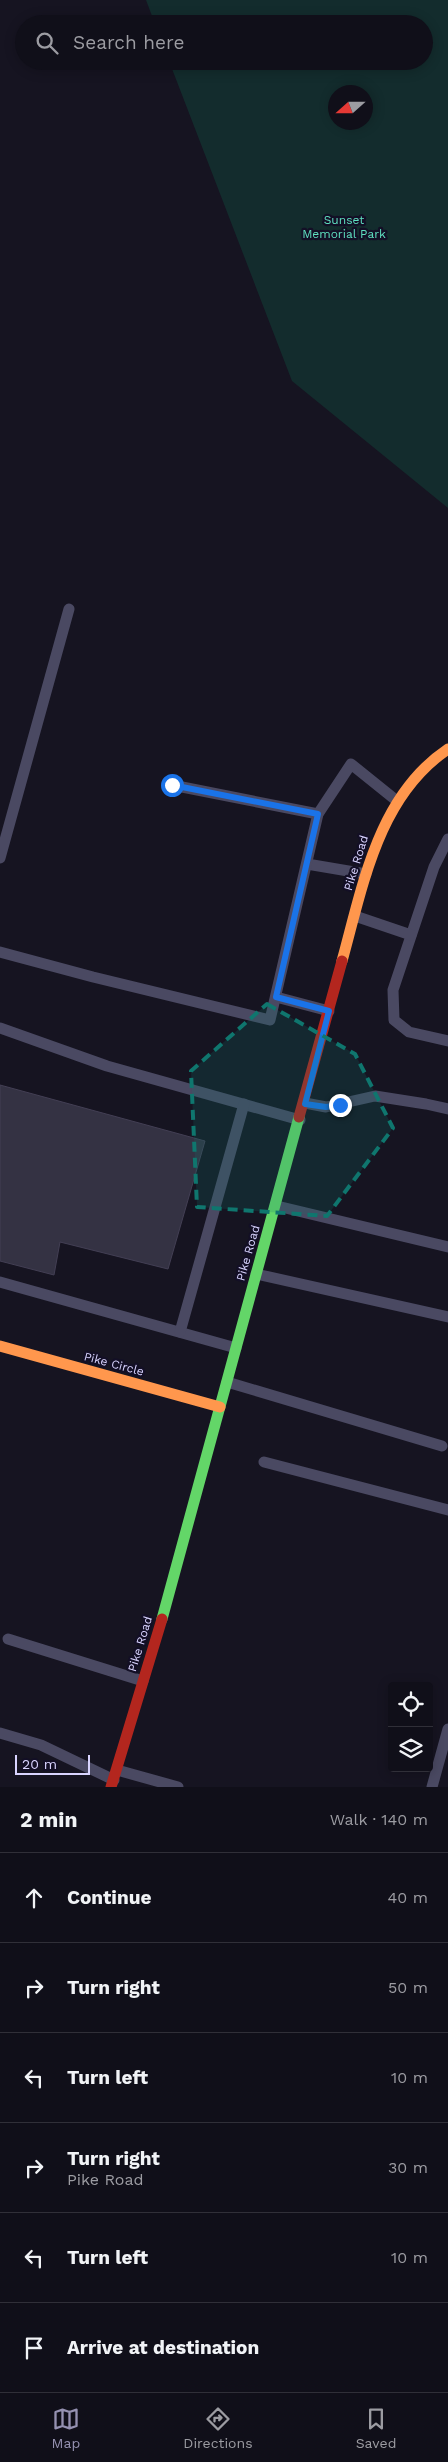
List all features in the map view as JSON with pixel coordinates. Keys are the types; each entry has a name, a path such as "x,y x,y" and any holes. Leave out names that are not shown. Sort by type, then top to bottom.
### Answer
{"street":[{"name":"Pike Road","path":"114,1779 228,1382 366,874 381,831 397,801 418,773 448,749"},
{"name":"Pike Circle","path":"0,1346 220,1407"}],"lane":[{"path":"0,858 68,609"},
{"path":"0,952 93,977 270,1020 318,814 351,764 397,801"},
{"path":"172,785 318,814"},
{"path":"448,839 434,867 393,990 394,1020 409,1032 448,1041"},
{"path":"307,864 366,874"},
{"path":"355,916 411,935"},
{"path":"276,997 329,1011"},
{"path":"0,1028 107,1066 300,1120"},
{"path":"305,1104 326,1107 375,1096 426,1104 448,1110"},
{"path":"180,1332 244,1104"},
{"path":"277,1206 448,1247"},
{"path":"256,1274 448,1317"},
{"path":"0,1282 236,1348"},
{"path":"228,1382 442,1446"},
{"path":"264,1462 448,1510"},
{"path":"8,1639 143,1681"},
{"path":"432,1787 448,1729"},
{"path":"0,1733 41,1745 114,1779 178,1787"}],"highlighted area":[{"path":"267,1004 355,1054 393,1128 327,1216 197,1207 191,1071"}],"green space":[{"name":"Sunset Memorial Park","path":"146,0 448,0 448,508 292,381 172,70 433,70 433,15 152,15"}],"building":[{"path":"0,1085 205,1141 168,1269 60,1242 54,1275 0,1261"}],"traffic: fast":[{"path":"162,1619 299,1117"}],"traffic: slow":[{"path":"342,961 366,873 389,817 405,791 424,768 448,749"},
{"path":"0,1346 220,1407"}],"traffic: jam":[{"path":"299,1117 342,961"},
{"path":"111,1787 162,1619"}],"route":[{"path":"172,785 318,814 276,997 329,1011 305,1104 326,1107 340,1105"}]}
